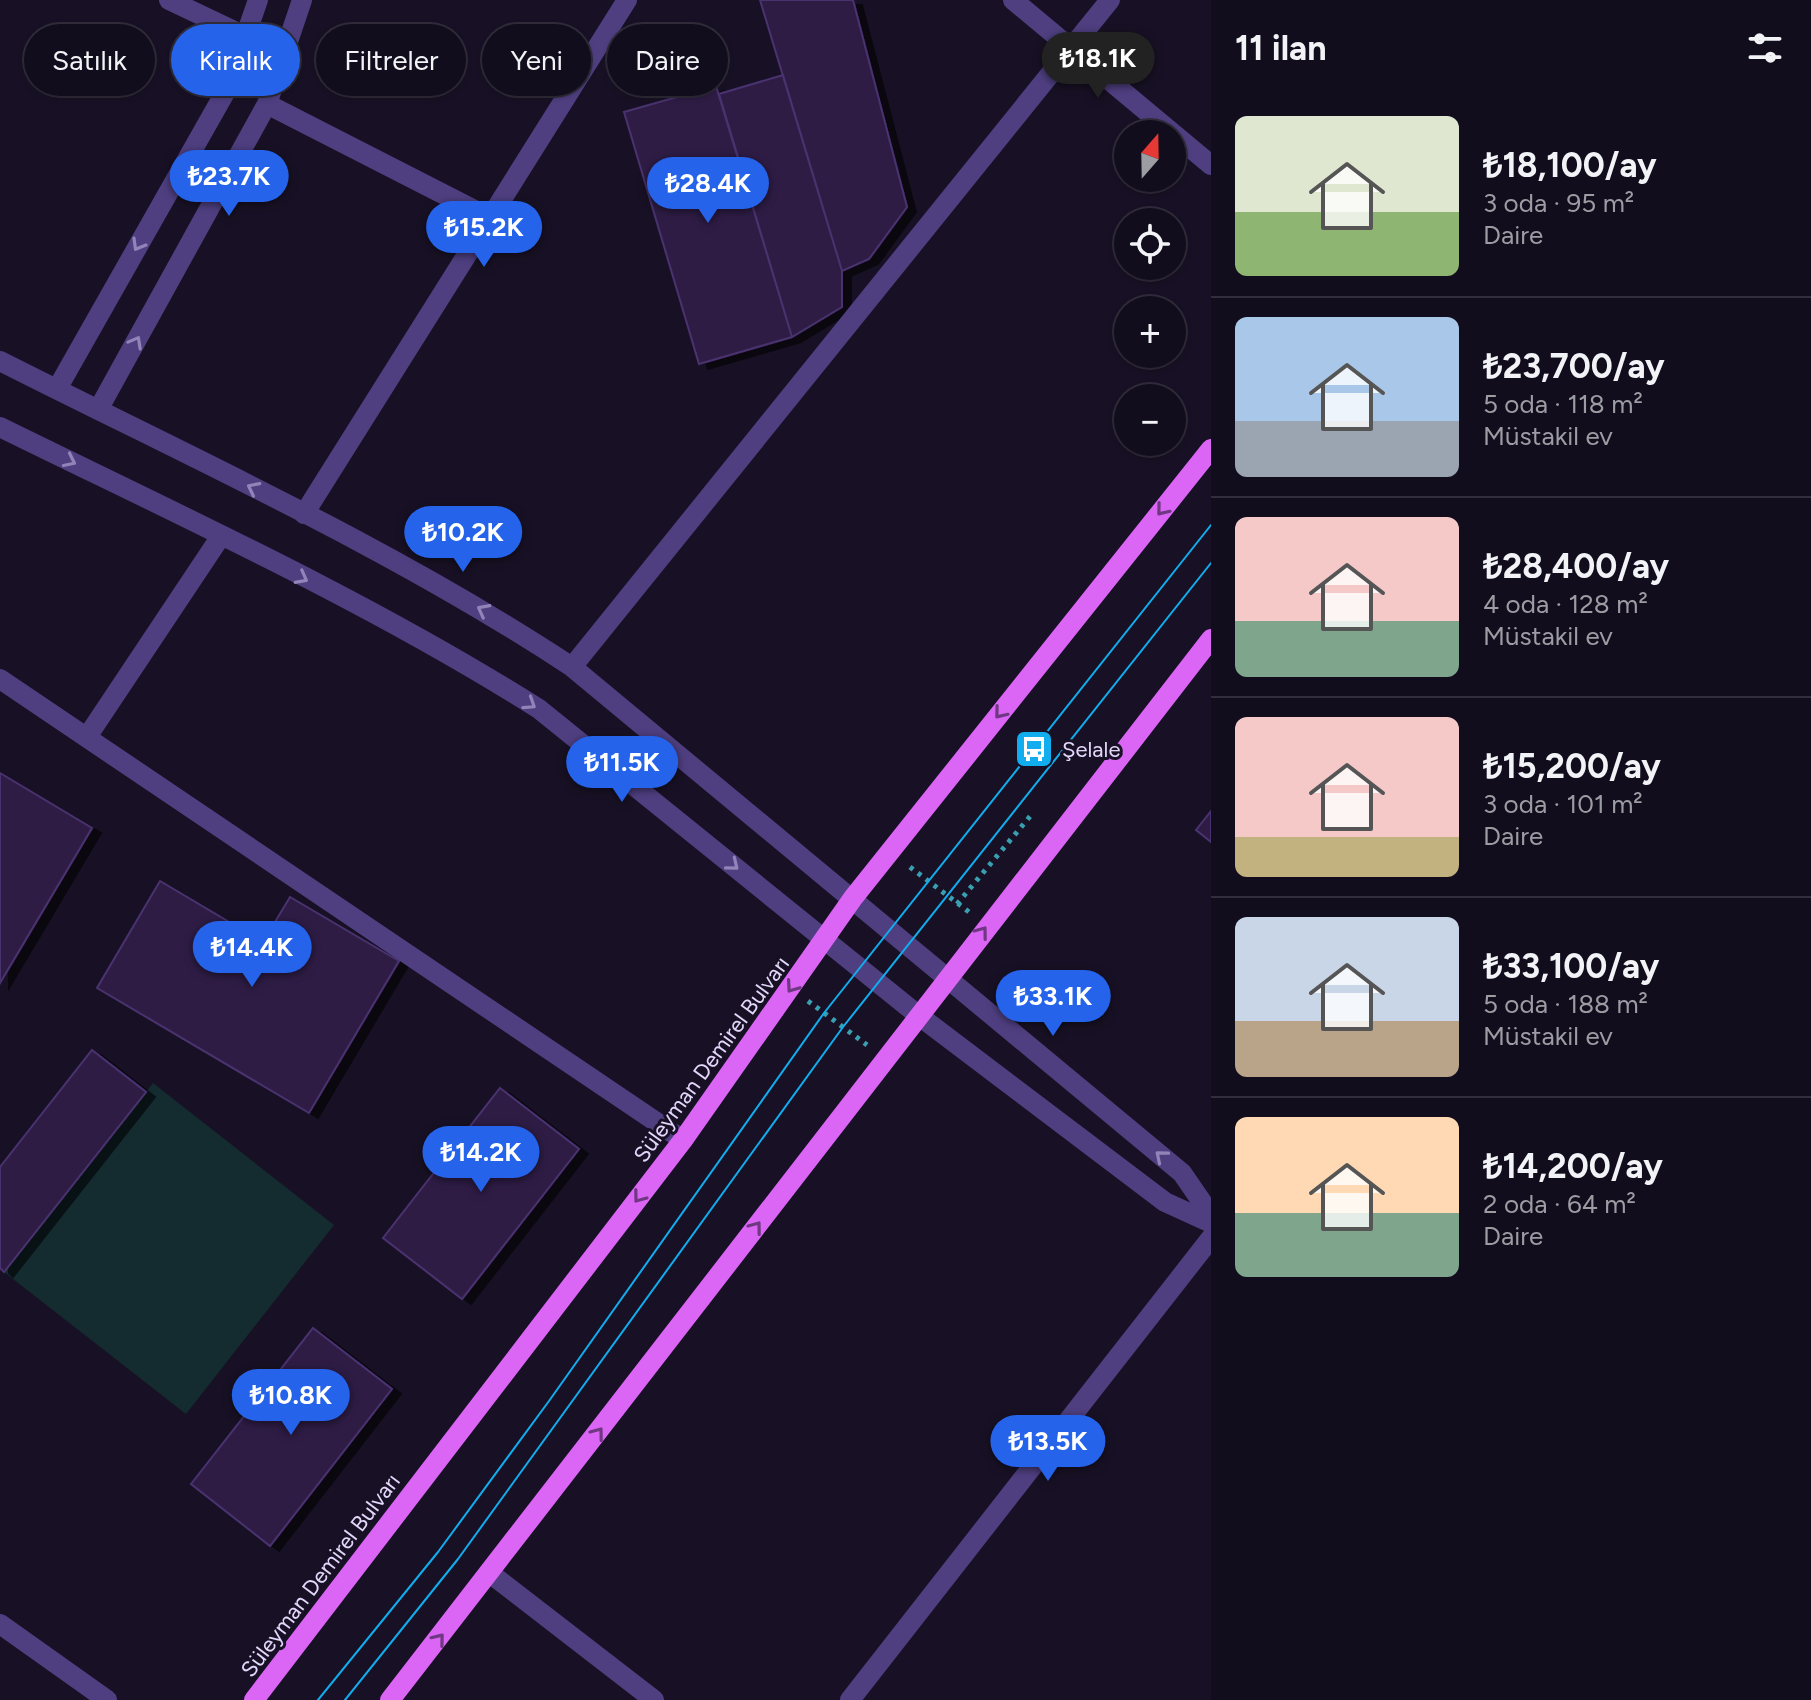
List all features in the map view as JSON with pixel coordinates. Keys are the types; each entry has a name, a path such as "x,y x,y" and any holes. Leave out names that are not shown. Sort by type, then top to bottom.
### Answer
{"main road":[{"name":"Süleyman Demirel Bulvarı","path":"254,1700 683,1140 853,898 1211,449"},
{"path":"390,1700 491,1574 884,1058 1211,639"}],"street":[{"path":"169,0 220,24"},
{"path":"251,24 258,0"},
{"path":"295,24 302,0"},
{"path":"304,514 627,0"},
{"path":"1013,0 1211,165"},
{"path":"572,667 1110,0"},
{"path":"57,389 223,96"},
{"path":"98,410 270,96"},
{"path":"267,104 490,218"},
{"path":"0,361 304,514 500,619 572,667 1182,1173 1211,1215"},
{"path":"0,427 221,536 472,667 539,709 918,1015 1165,1202 1211,1223"},
{"path":"87,737 221,536"},
{"path":"0,679 683,1140"},
{"path":"850,1700 1211,1238"},
{"path":"491,1574 654,1700"},
{"path":"0,1624 107,1700"}],"path":[{"path":"957,904 1032,814"},
{"path":"890,851 986,926"},
{"path":"791,989 884,1058"}],"green space":[{"path":"153,1083 334,1225 186,1414 4,1272"}],"building":[{"path":"760,0 853,0 907,207 869,259 842,271"},
{"path":"783,75 842,271 842,307 792,337 720,96 728,96 728,91"},
{"path":"681,96 719,96 792,337 699,364 624,112"},
{"path":"0,773 92,828 0,983"},
{"path":"1211,811 1211,842 1196,830"},
{"path":"160,881 263,942 290,897 399,961 309,1113 97,988"},
{"path":"92,1050 146,1092 4,1272 0,1268 0,1167"},
{"path":"500,1088 579,1149 462,1299 383,1238"},
{"path":"313,1328 392,1389 270,1546 191,1484"}],"tram line":[{"path":"318,1700 438,1552 824,1013 1211,525"},
{"path":"345,1700 458,1559 843,1027 1211,563"}],"place":[{"name":"Şelale","path":"1034,749"}]}
